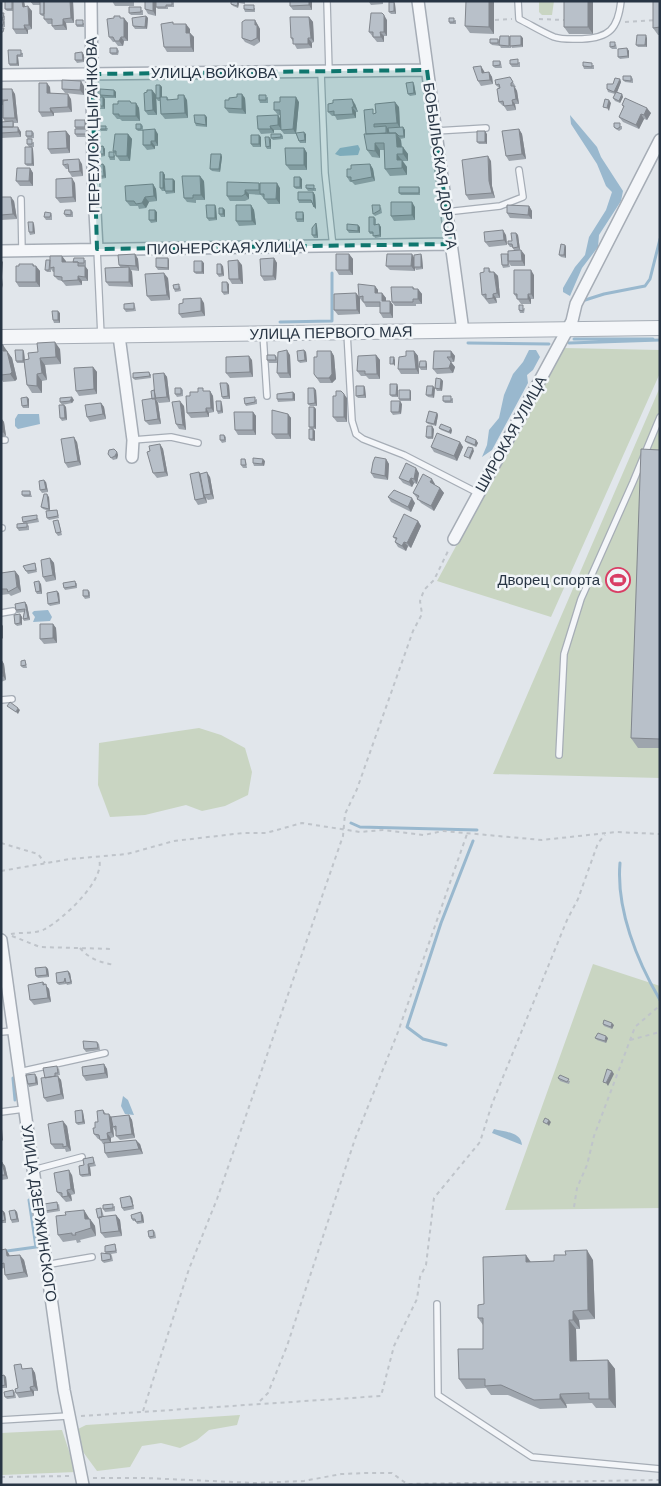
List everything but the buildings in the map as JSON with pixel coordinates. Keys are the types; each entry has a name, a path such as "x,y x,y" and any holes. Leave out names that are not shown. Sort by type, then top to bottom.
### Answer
{"street":[{"name":"ПЕРЕУЛОК ЦЫГАНКОВА","path":"91,1 94,223 97,249"},
{"name":"БОБЫЛЬСКАЯ ДОРОГА","path":"418,1 464,331"},
{"name":"УЛИЦА ВОЙКОВА","path":"1,75 427,70"},
{"name":"ШИРОКАЯ УЛИЦА","path":"454,539 572,321 576,304 660,140"},
{"name":"ПИОНЕРСКАЯ УЛИЦА","path":"1,251 451,244"},
{"name":"УЛИЦА ПЕРВОГО МАЯ","path":"1,337 660,328"},
{"path":"119,336 133,440 132,458"},
{"name":"УЛИЦА ДЗЕРЖИНСКОГО","path":"1,942 45,1265 68,1416 82,1481"}],"lane":[{"path":"327,1 325,173 333,247"},
{"path":"518,1 519,19 566,40 598,39 606,35 617,22 621,1"},
{"path":"436,131 486,128"},
{"path":"446,212 500,206 523,197 519,170"},
{"path":"21,199 22,251"},
{"path":"97,249 101,336"},
{"path":"348,332 352,421 356,434 363,440 404,455 478,493"},
{"path":"263,334 266,396"},
{"path":"559,756 564,654 581,599 660,416"},
{"path":"133,440 171,437 198,443"},
{"path":"1,613 13,611"},
{"path":"1,700 12,699"},
{"path":"1,1032 14,1031"},
{"path":"19,1072 105,1053"},
{"path":"1,1112 24,1109"},
{"path":"33,1170 82,1157"},
{"path":"45,1265 92,1257"},
{"path":"437,1304 438,1395 532,1457 660,1469"},
{"path":"1,1420 68,1416"}],"path":[{"path":"617,22 655,20"},
{"path":"143,1411 189,1270 217,1199 343,830 346,814 357,789 413,631 422,614 420,601 424,590 434,580 454,539"},
{"path":"1,870 45,863 99,858 153,849 174,842 243,833 266,833 298,824 360,832 383,830 424,835 443,831 542,840 605,835 616,832 660,834"},
{"path":"259,1402 268,1392 287,1346 355,1139 398,1032 467,834"},
{"path":"68,1416 115,1415 143,1411 178,1411 259,1402 381,1396 394,1346 417,1299 420,1277 426,1265 434,1198 480,1142 492,1104 567,920 578,899 598,843 605,835"},
{"path":"1,842 38,854 45,863"},
{"path":"99,858 100,869 86,893 60,919 45,930 8,934 35,946 113,948"},
{"path":"80,948 85,955 105,964 115,965"},
{"path":"574,1207 577,1188 587,1165 594,1136 630,1040 638,1022 658,1007"},
{"path":"630,1040 660,1032"},
{"path":"1,1477 82,1481 145,1478 255,1483 304,1481 341,1474 392,1473 407,1484 660,1480"}],"highlighted area":[{"path":"427,70 451,244 97,249 92,74"}],"green space":[{"path":"539,1 554,1 552,15 542,15 539,12"},
{"path":"564,348 660,350 660,373 551,617 437,581"},
{"name":"Дворец спорта","path":"660,387 660,778 493,774"},
{"path":"199,728 221,735 245,748 252,772 248,795 225,806 202,811 186,805 145,815 110,817 98,785 99,743"},
{"path":"593,964 660,986 660,1208 505,1210"},
{"path":"240,1415 237,1425 209,1430 197,1440 180,1448 161,1443 142,1446 130,1467 97,1471 78,1445 78,1429 86,1425"},
{"path":"62,1430 76,1472 1,1475 1,1433"}],"water":[{"path":"570,115 597,147 601,157 623,191 621,201 599,235 598,247 582,268 570,296 563,292 563,288 575,267 585,255 589,237 606,210 612,192 606,186 597,164 571,124"},
{"path":"358,145 360,149 358,155 340,156 335,154 340,148"},
{"path":"529,350 536,350 540,357 533,370 527,375 528,383 492,450 482,457 487,445 489,430 499,418 504,395 513,374 523,362"},
{"path":"18,414 39,414 40,424 18,429 15,426 15,419"},
{"path":"48,610 52,617 50,621 33,622 35,617 32,613 34,611"},
{"path":"123,1096 128,1100 134,1115 125,1114 121,1106"},
{"path":"494,1129 516,1135 519,1137 522,1145 492,1133"}],"waterway":[{"path":"582,301 604,294 645,286 650,279 660,239"},
{"path":"280,322 332,321 332,273"},
{"path":"574,339 653,339"},
{"path":"569,343 660,340"},
{"path":"468,343 549,344"},
{"path":"351,823 360,827 477,830"},
{"path":"446,1045 423,1039 407,1027 441,923 473,841"},
{"path":"620,863 621,898 630,934 643,969 660,1000"},
{"path":"13,1078 15,1100"},
{"path":"7,1251 36,1247 29,1200"}],"place":[{"name":"Дворец спорта","path":"618,580"}]}
